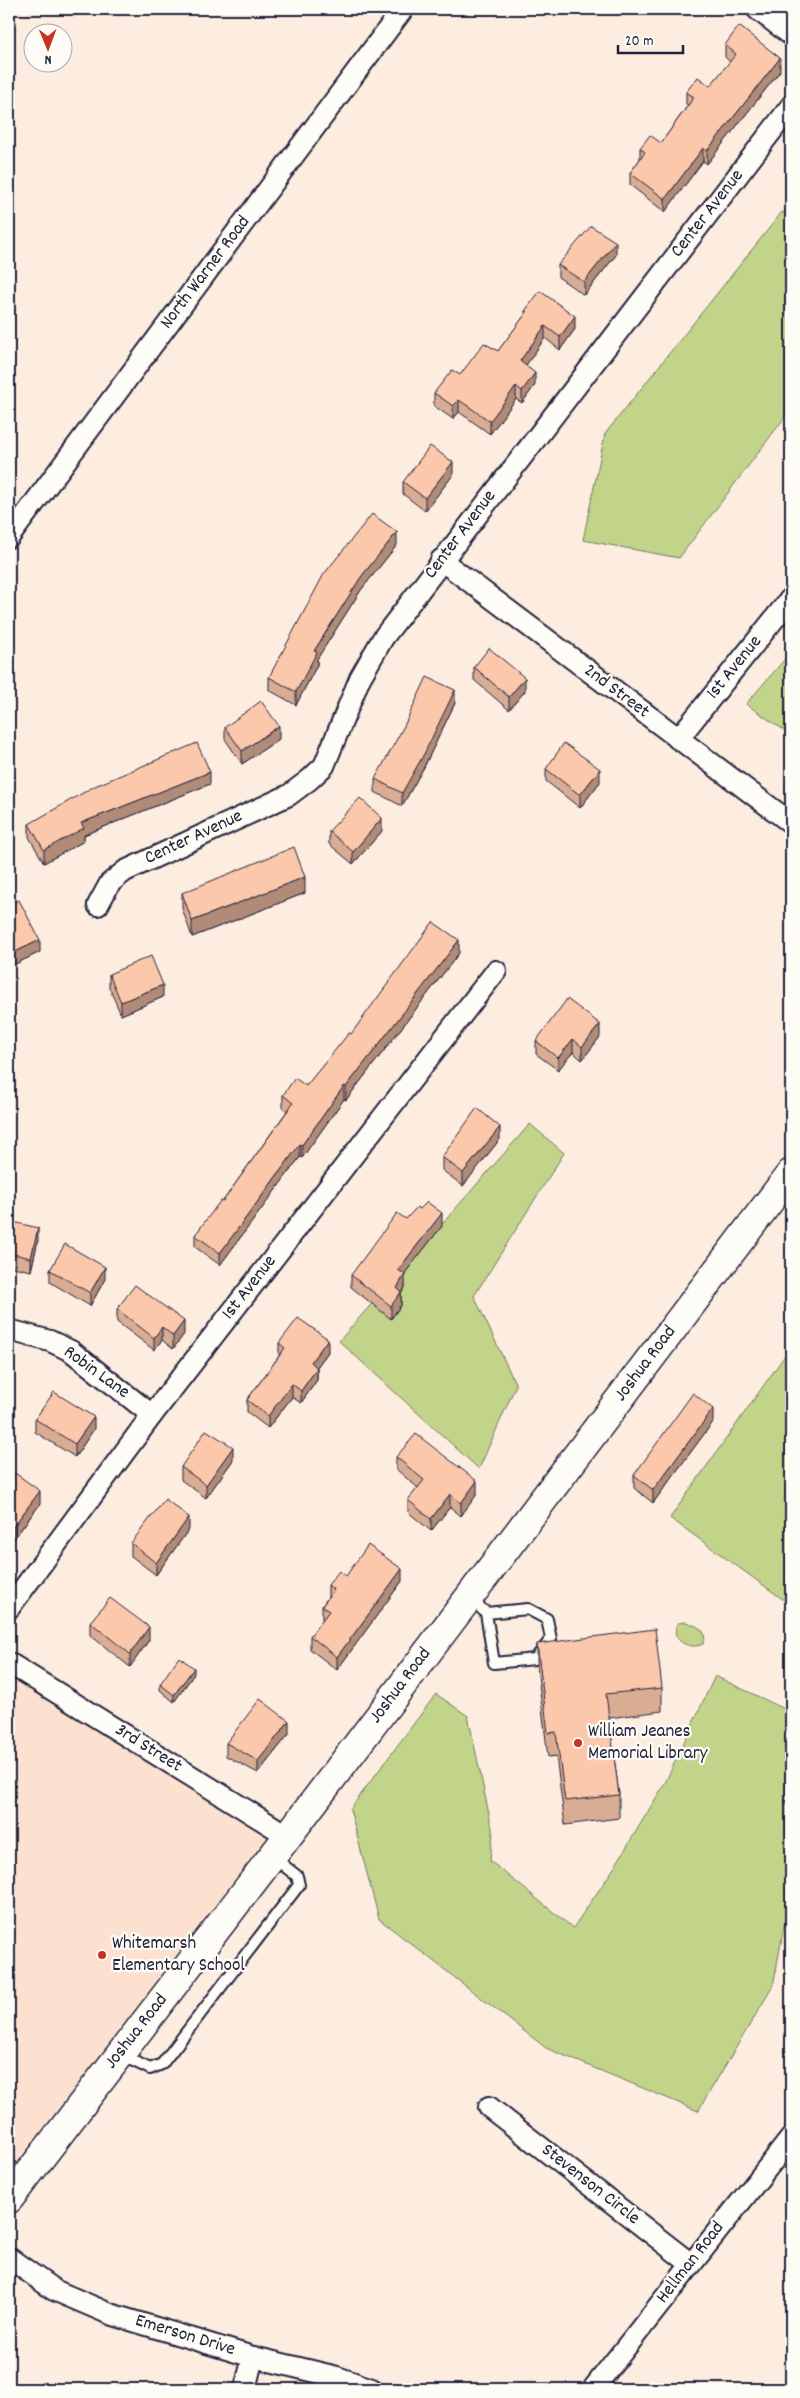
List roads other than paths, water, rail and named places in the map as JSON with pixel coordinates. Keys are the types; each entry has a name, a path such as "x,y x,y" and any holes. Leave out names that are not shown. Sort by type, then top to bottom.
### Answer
{"main road":[{"name":"Joshua Road","path":"12,2187 120,2054 280,1846 477,1605 791,1172"}],"street":[{"name":"North Warner Road","path":"9,537 403,9"},
{"path":"757,9 791,35"},
{"name":"Center Avenue","path":"98,906 110,883 125,871 289,795 324,766 370,657 441,560 791,106"},
{"name":"2nd Street","path":"441,560 791,823"},
{"name":"1st Avenue","path":"678,739 791,598"},
{"name":"1st Avenue","path":"9,1608 152,1415 496,971"},
{"name":"Robin Lane","path":"9,1330 50,1341 70,1351 152,1415"},
{"name":"3rd Street","path":"9,1663 280,1846"},
{"name":"Stevenson Circle","path":"489,2107 691,2264"},
{"name":"Hellman Road","path":"592,2389 791,2138"},
{"name":"Emerson Drive","path":"9,2258 54,2290 110,2314 253,2357 337,2377 372,2389"},
{"path":"246,2389 253,2357"}],"lane":[{"path":"477,1605 528,1609 547,1619 551,1640 535,1659 494,1663 477,1605"},
{"path":"120,2054 150,2069 162,2064 199,2016 299,1885 297,1876 280,1846"}],"place":[{"name":"William Jeanes Memorial Library","path":"578,1743"},
{"name":"Whitemarsh Elementary School","path":"102,1955"}]}
